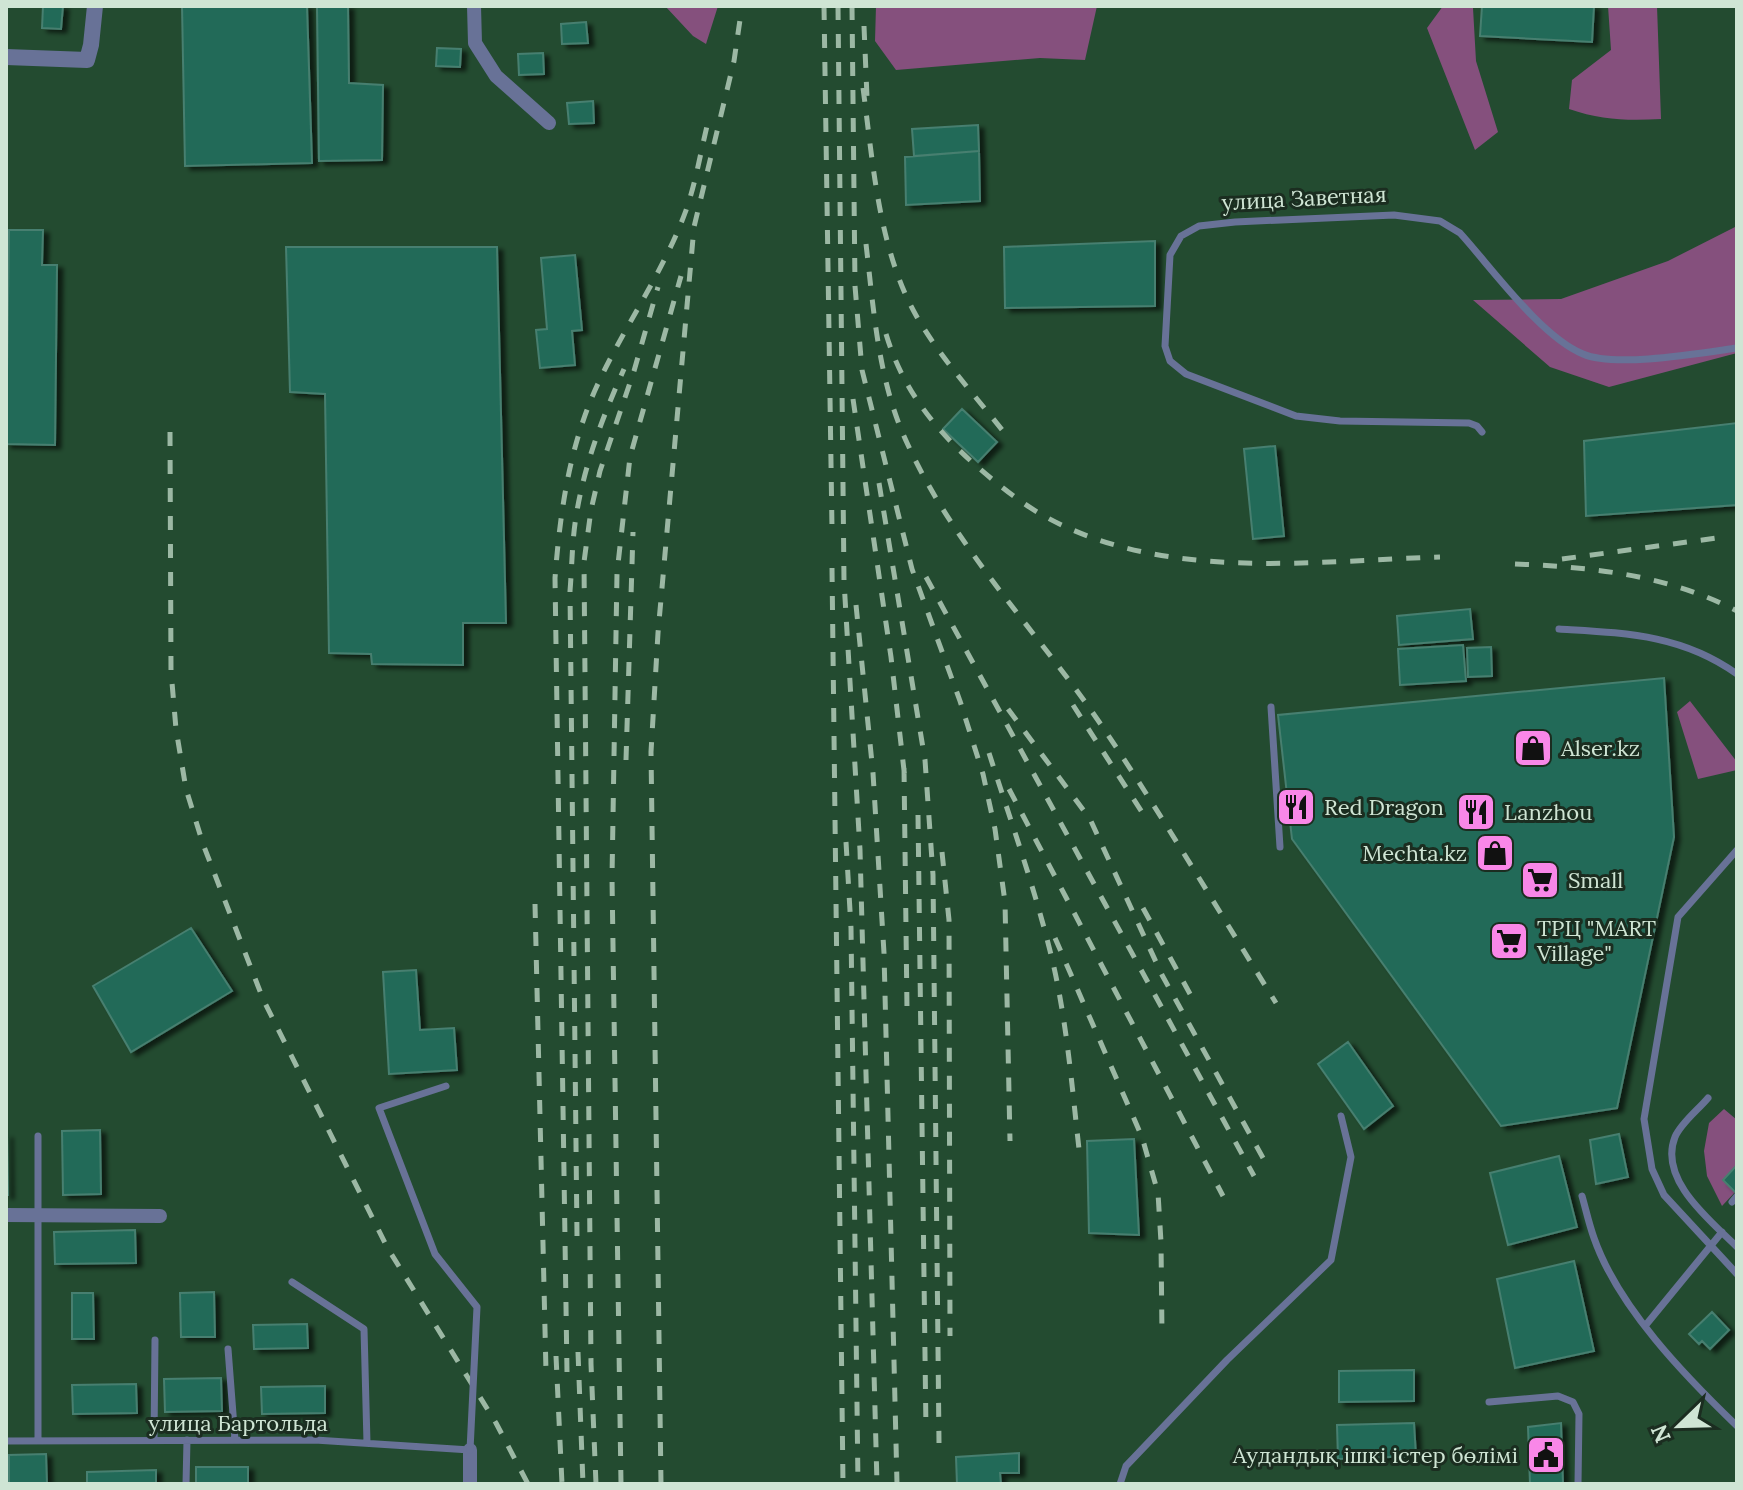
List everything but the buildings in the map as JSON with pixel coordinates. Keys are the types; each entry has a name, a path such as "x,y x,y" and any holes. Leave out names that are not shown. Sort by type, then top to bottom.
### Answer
{"street":[{"path":"6,57 87,60 95,6"},
{"path":"474,6 475,43 496,76 549,123"},
{"path":"6,1215 160,1216"},
{"path":"470,1450 470,1484"}],"lane":[{"name":"улица Заветная","path":"1482,432 1469,423 1340,421 1296,416 1186,374 1170,361 1165,346 1170,255 1181,236 1199,226 1235,222 1394,215 1440,221 1460,233 1556,338 1584,355 1616,360 1737,348"},
{"path":"1559,629 1638,634 1694,649 1737,674"},
{"path":"1271,707 1280,847"},
{"path":"1737,850 1678,917 1644,1119 1655,1182 1737,1274"},
{"path":"446,1086 379,1108 435,1254 477,1307 470,1450"},
{"path":"1708,1098 1677,1134 1672,1149 1673,1164 1682,1188 1737,1247"},
{"path":"1120,1484 1126,1466 1227,1360 1331,1260 1351,1157 1341,1116"},
{"path":"38,1136 38,1441"},
{"path":"1582,1196 1595,1240 1617,1284 1645,1326 1693,1384 1737,1426"},
{"path":"1645,1326 1722,1232"},
{"path":"292,1282 364,1329 367,1443"},
{"path":"154,1440 155,1340"},
{"path":"228,1349 235,1440"},
{"path":"1489,1402 1558,1396 1573,1402 1579,1414 1578,1484"},
{"path":"186,1484 187,1440"},
{"name":"улица Бартольда","path":"6,1441 315,1440 470,1450"}],"shaded area":[{"path":"718,6 706,44 693,36 666,7"},
{"path":"876,6 1097,6 1085,60 1040,58 896,70 875,41"},
{"path":"1443,6 1512,6 1473,8 1476,61 1498,132 1475,150 1427,28"},
{"path":"1608,6 1657,6 1661,119 1615,119 1569,109 1572,80 1611,50"},
{"path":"1737,226 1737,353 1609,387 1550,367 1473,300 1561,299 1668,261"},
{"path":"1690,701 1737,762 1737,770 1698,779 1677,712"},
{"path":"1724,1109 1737,1120 1737,1190 1722,1206 1707,1176 1704,1151 1709,1123"}],"railway":[{"path":"661,1484 651,752 658,633 694,227 734,61 742,6"},
{"path":"824,6 832,528"},
{"path":"838,6 844,581 860,850 877,1484"},
{"path":"852,6 855,286 862,370 912,569 960,701 983,774 995,829 1005,902 1010,1141"},
{"path":"864,26 867,97"},
{"path":"863,88 887,242 904,291 936,346 1003,431"},
{"path":"567,1372 555,578 560,529 572,457 587,411 607,366 676,236 692,190 709,118"},
{"path":"866,244 875,321 890,397 908,445 928,484 976,558 1108,735 1276,1003"},
{"path":"621,1484 612,878 617,573 630,457 681,276"},
{"path":"596,1484 591,1364 584,562 600,471 658,287"},
{"path":"886,334 901,371 920,404 958,449 1027,505 1092,538 1140,551 1239,563 1440,557"},
{"path":"577,1236 570,591 579,498 589,460 624,369"},
{"path":"853,399 891,657 905,779"},
{"path":"170,432 171,671 186,789 203,844 263,999 387,1247 496,1423 528,1484"},
{"path":"879,483 925,760 933,875 939,1443"},
{"path":"626,760 633,532"},
{"path":"1562,559 1717,538"},
{"path":"1515,564 1629,575 1684,589 1737,611"},
{"path":"832,568 843,1484"},
{"path":"926,577 1254,1176"},
{"path":"856,605 873,773 884,953 897,1484"},
{"path":"1073,705 1147,820"},
{"path":"1008,709 1090,819 1162,975 1268,1167"},
{"path":"989,753 1053,963 1066,1032 1079,1149"},
{"path":"904,768 907,1010"},
{"path":"1009,789 1223,1196"},
{"path":"918,815 926,1431"},
{"path":"846,842 851,928 858,1484"},
{"path":"942,852 949,920 950,1336"},
{"path":"535,904 546,1372"},
{"path":"1143,908 1195,1003"},
{"path":"1055,938 1142,1137 1158,1193 1162,1334"},
{"path":"578,1352 583,1484"},
{"path":"556,1356 562,1484"}],"place":[{"name":"Alser.kz","path":"1533,748"},
{"name":"Red Dragon","path":"1296,807"},
{"name":"Lanzhou","path":"1476,812"},
{"name":"Mechta.kz","path":"1495,853"},
{"name":"Small","path":"1540,880"},
{"name":"ТРЦ \"MART Village\"","path":"1509,941"},
{"name":"Аудандық ішкі істер бөлімі","path":"1546,1455"}]}
